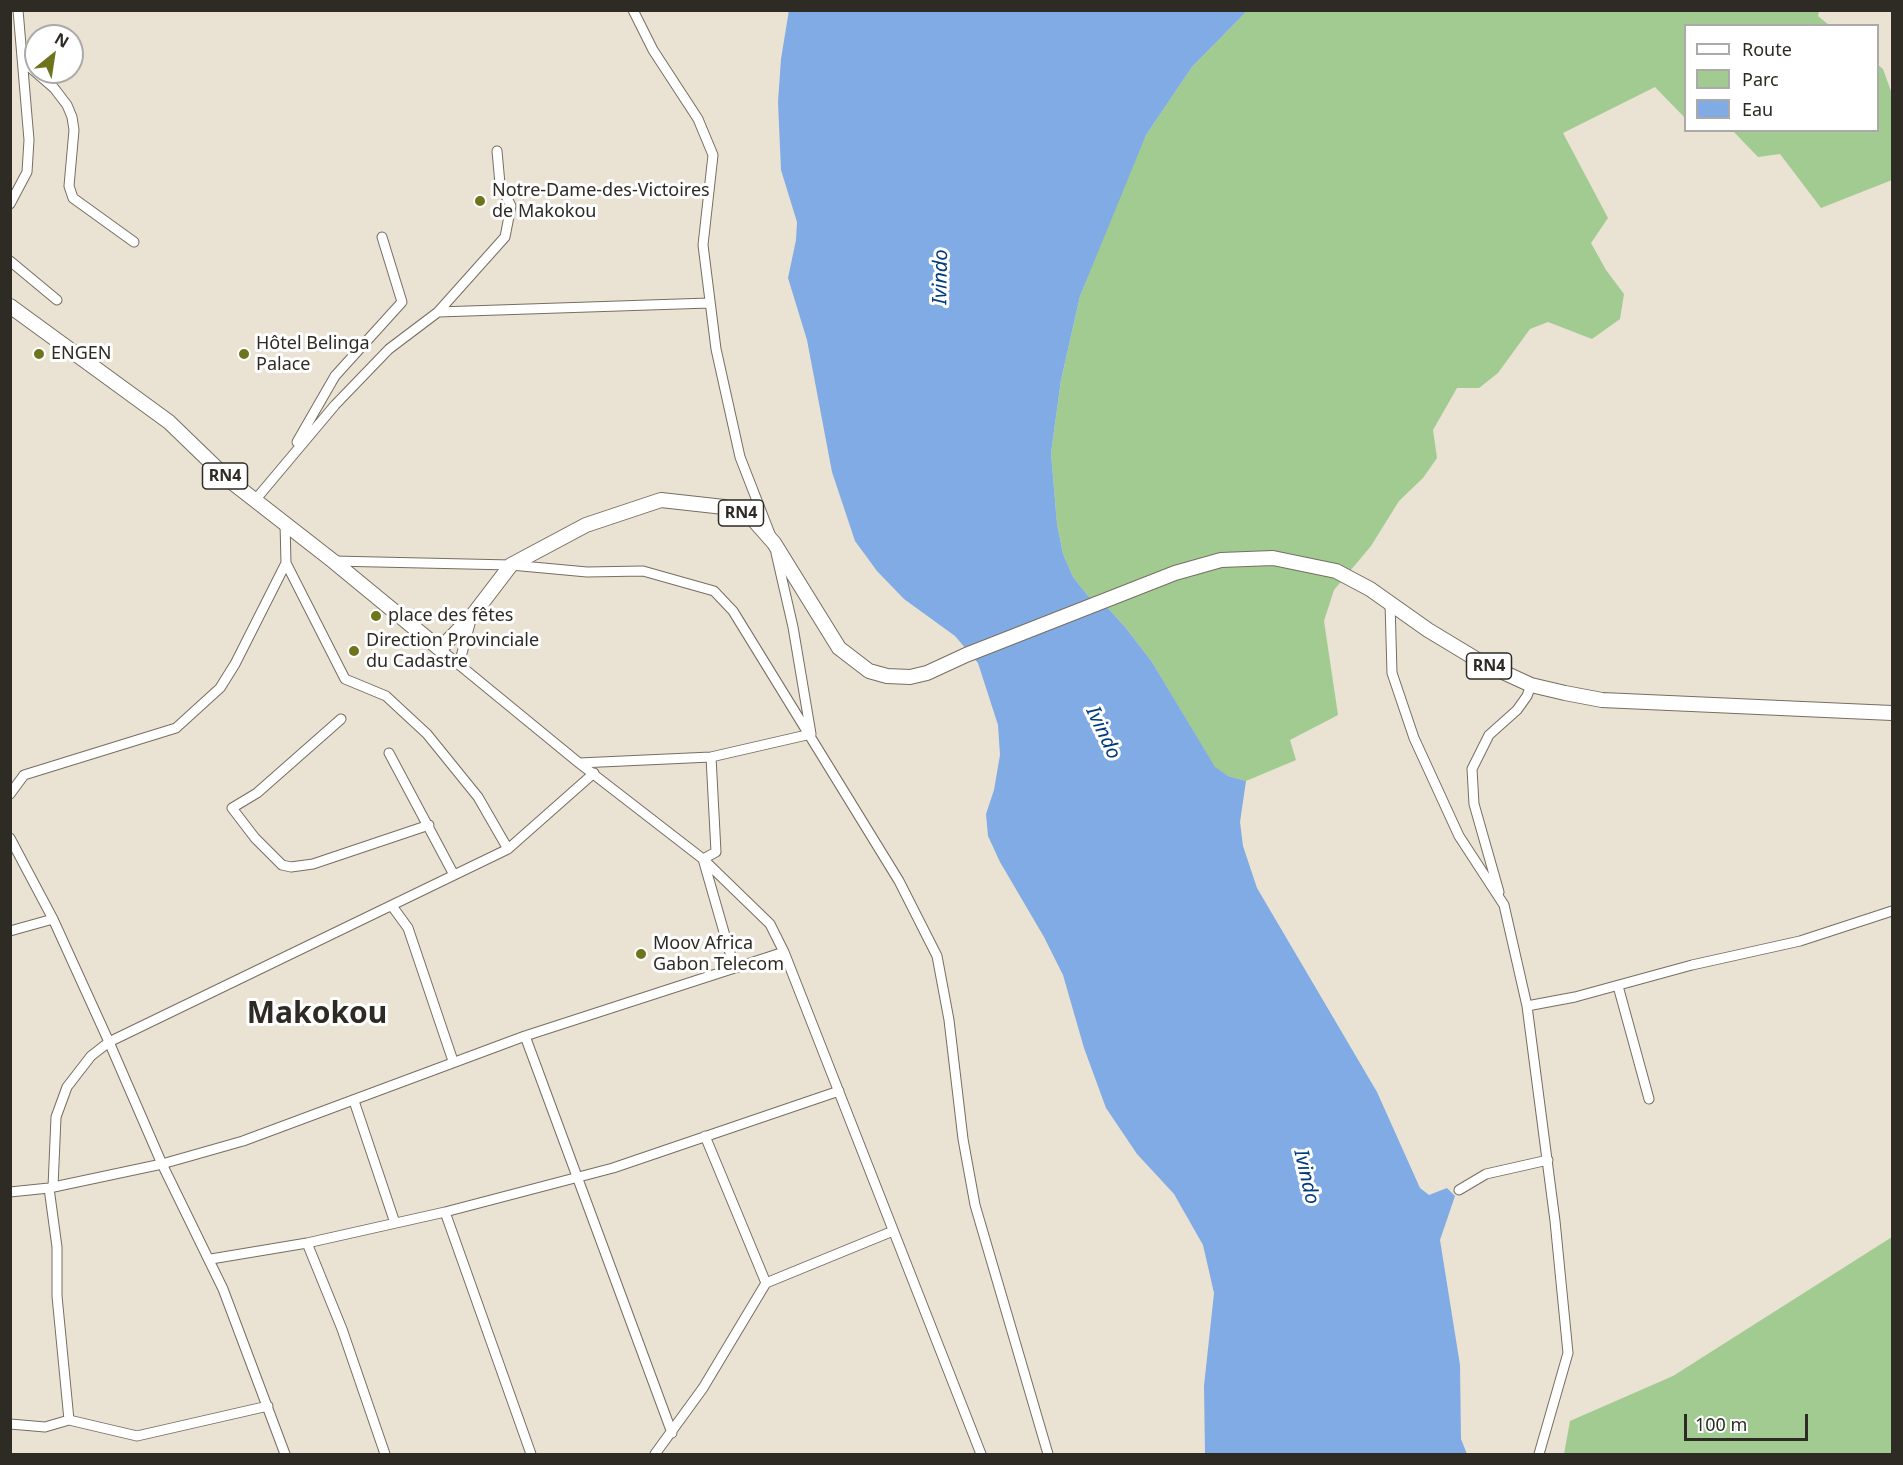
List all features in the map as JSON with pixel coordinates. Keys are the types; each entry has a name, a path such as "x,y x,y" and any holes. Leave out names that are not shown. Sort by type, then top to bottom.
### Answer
{"highway":[{"name":"RN4","path":"10,306 169,422 229,480 256,499 440,649 472,616 511,565 586,525 661,500 724,507 751,517 774,543 839,648 869,671 887,676 910,677 927,673 1115,595 1221,560 1273,558 1336,571 1481,662 1531,684 1602,700 1893,713"}],"street":[{"path":"18,10 24,62"},
{"path":"633,10 652,50 698,119 714,155 703,245 716,348 740,457 774,543 793,627 810,734"},
{"path":"10,204 27,172 29,140 25,84"},
{"path":"49,84 67,105 72,117 74,130 69,186 73,198 134,242"},
{"path":"256,499 335,405 389,349 438,312 505,237 511,206 500,184 497,151"},
{"path":"285,463 335,376 402,302 382,237"},
{"path":"10,261 57,300"},
{"path":"438,312 709,303"},
{"path":"285,523 286,562 345,679 386,696 427,734 478,797 508,849"},
{"path":"333,561 511,565 587,572 643,571 714,591 732,611 810,734 851,807 899,881 937,956 949,1020 963,1139 975,1205 1048,1455"},
{"path":"10,795 24,775 176,728 220,688 236,664 286,562"},
{"path":"1390,603 1392,673 1414,738 1459,836 1504,905"},
{"path":"459,664 472,616"},
{"path":"440,649 579,763 704,859 770,924 784,952 981,1455"},
{"path":"1531,684 1517,710 1489,735 1472,769 1474,804 1504,905 1527,1006 1548,1160 1568,1353 1539,1455"},
{"path":"340,719 257,793 232,808 255,838 282,866 291,867 313,864 429,825"},
{"path":"579,763 711,757 810,734"},
{"path":"389,753 454,876"},
{"path":"704,859 716,852 711,757"},
{"path":"69,1420 57,1296 57,1247 51,1188 56,1117 68,1087 92,1056 109,1042 508,849 594,773"},
{"path":"10,838 53,919 162,1164 211,1259 285,1455"},
{"path":"704,859 734,967"},
{"path":"392,906 408,928 453,1061"},
{"path":"1527,1006 1618,986 1692,965 1833,932 1893,910"},
{"path":"10,930 53,919"},
{"path":"10,1192 51,1188 162,1164 243,1141 354,1101 453,1061 784,952"},
{"path":"1618,986 1649,1099"},
{"path":"525,1036 672,1433"},
{"path":"211,1259 308,1243 445,1212 613,1168 839,1091"},
{"path":"354,1101 395,1223"},
{"path":"705,1136 766,1283"},
{"path":"1459,1190 1486,1174 1548,1160"},
{"path":"445,1212 531,1455"},
{"path":"655,1455 703,1388 766,1283 893,1230"},
{"path":"308,1243 342,1329 385,1455"},
{"path":"10,1424 45,1427 69,1420 137,1436 268,1406"}],"green space":[{"path":"1247,11 1819,11 1818,16 1828,24 1684,24 1684,117 1655,87 1563,133 1608,218 1591,243 1606,270 1624,294 1620,319 1592,339 1548,322 1530,329 1498,373 1479,388 1457,388 1433,430 1437,458 1423,478 1399,501 1371,546 1334,590 1324,621 1338,715 1290,740 1296,760 1246,781 1228,776 1215,768 1152,662 1106,606 1088,596 1073,577 1063,554 1057,524 1051,453 1061,380 1080,296 1130,169 1146,135 1192,67"},
{"path":"1879,66 1883,69 1892,94 1892,180 1821,208 1780,154 1758,157 1734,132 1879,132"},
{"path":"1892,1237 1892,1454 1564,1454 1570,1421 1673,1376"}],"water":[{"name":"Ivindo","path":"789,10 1247,11 1192,67 1146,135 1080,296 1061,380 1051,453 1057,524 1063,554 1073,577 1088,596 1106,606 1152,662 1215,767 1228,776 1246,781 1240,822 1243,846 1257,888 1377,1092 1420,1188 1429,1195 1447,1188 1455,1196 1440,1240 1460,1365 1461,1439 1467,1454 1205,1454 1204,1386 1214,1293 1203,1245 1174,1194 1137,1154 1106,1108 1084,1048 1063,975 988,836 986,814 994,790 1000,755 998,725 978,663 955,636 904,599 877,571 855,541 832,472 807,340 788,278 796,240 797,222 781,170 778,102 781,59"}],"place":[{"name":"Notre-Dame-des-Victoires de Makokou","path":"480,201"},
{"name":"ENGEN","path":"39,354"},
{"name":"Hôtel Belinga Palace","path":"244,354"},
{"name":"place des fêtes","path":"376,616"},
{"name":"Direction Provinciale du Cadastre","path":"354,651"},
{"name":"Moov Africa Gabon Telecom","path":"641,954"}],"district":[{"name":"Makokou","path":"317,1014"}]}
